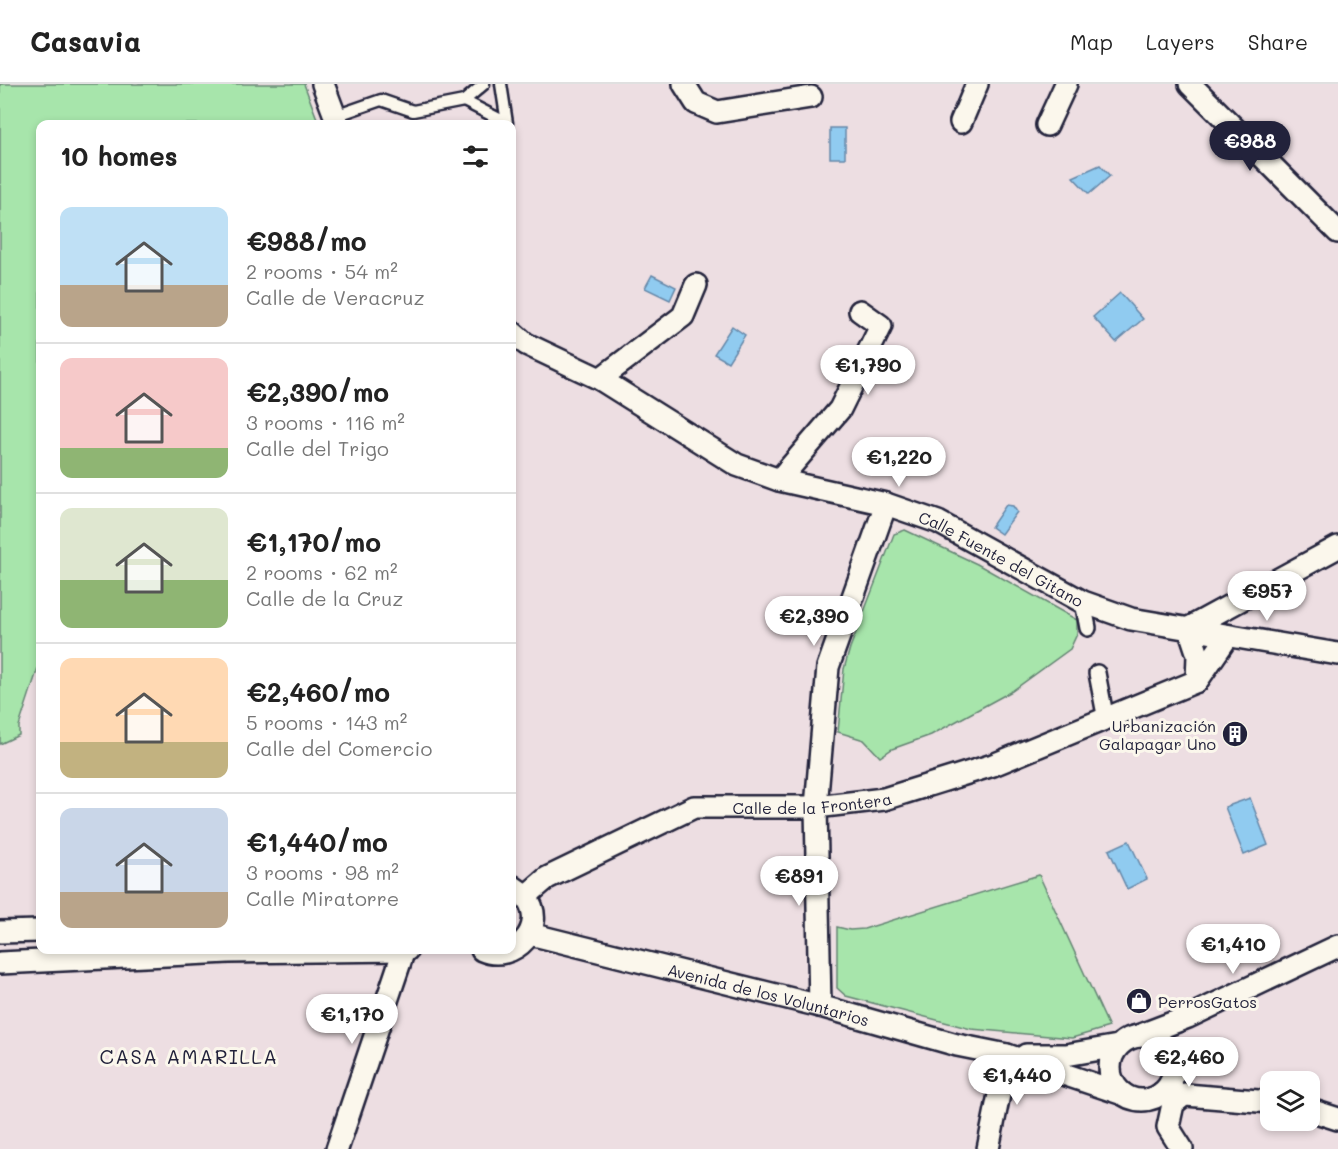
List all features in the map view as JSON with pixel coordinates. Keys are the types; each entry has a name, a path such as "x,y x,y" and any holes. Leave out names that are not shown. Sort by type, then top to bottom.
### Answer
{"street":[{"path":"323,84 336,120"},
{"path":"684,84 696,104 717,112 811,97"},
{"path":"961,122 977,84"},
{"path":"1047,125 1066,84"},
{"path":"1190,84 1338,232"},
{"path":"600,379 684,316 696,285"},
{"path":"779,480 840,409 881,326 860,311"},
{"name":"Calle Fuente del Gitano","path":"516,335 526,344 600,379 737,465 779,480 886,504 938,522 1083,602 1131,619 1189,627"},
{"path":"820,1006 816,807 828,667 886,504"},
{"path":"1189,627 1338,547"},
{"path":"1083,602 1088,628"},
{"path":"1189,627 1228,636 1338,654"},
{"path":"1189,627 1198,655 1197,681"},
{"path":"1197,681 1228,636"},
{"path":"1097,673 1106,720"},
{"name":"Calle de la Frontera","path":"519,891 694,807 816,807 884,799 993,765 1197,681"},
{"path":"516,948 530,934 533,914 519,891"},
{"path":"0,932 36,931"},
{"name":"Avenida de los Voluntarios","path":"530,934 820,1006 957,1045 1007,1055 1124,1094"},
{"path":"1260,1101 1185,1094 1159,1095 1145,1100 1124,1094 1111,1077 1113,1055 1118,1046 1138,1036 1188,1017 1338,946"},
{"path":"0,963 172,954"},
{"path":"337,1149 404,954"},
{"path":"1138,1036 1158,1040 1172,1055 1173,1076 1159,1095 1157,1111 1182,1149"},
{"name":"Avenida de los Voluntarios","path":"1007,1055 1066,1055 1118,1046"},
{"path":"988,1149 1007,1055"},
{"path":"1168,1126 1173,1104 1185,1094"},
{"path":"1320,1113 1338,1119"}],"lane":[{"path":"336,120 381,100 413,111 464,101 484,84"},
{"path":"501,84 507,120"},
{"path":"464,101 501,120"}],"green space":[{"path":"0,84 304,84 318,120 36,120 36,674 19,726 19,735 0,744"},
{"path":"905,530 977,564 1077,620 1077,634 1070,649 1012,691 931,735 892,749 880,757 864,740 838,732 844,669 894,534"},
{"path":"1039,875 1109,1027 1072,1038 971,1029 846,996 837,988 837,927 850,930 864,929"}],"water":[{"path":"830,128 845,128 845,158 830,158"},
{"path":"1100,165 1110,176 1089,194 1073,177"},
{"path":"652,275 676,287 670,300 645,288"},
{"path":"1120,293 1143,319 1116,342 1093,317"},
{"path":"732,326 745,335 728,362 714,354"},
{"path":"1006,505 1013,506 1017,512 1001,534 991,527"},
{"path":"1250,798 1268,845 1244,855 1225,807"},
{"path":"1129,841 1147,879 1127,889 1109,850"}],"place":[{"name":"Urbanización Galapagar Uno","path":"1235,734"},
{"name":"PerrosGatos","path":"1139,1001"}],"district":[{"name":"CASA AMARILLA","path":"189,1056"}]}
